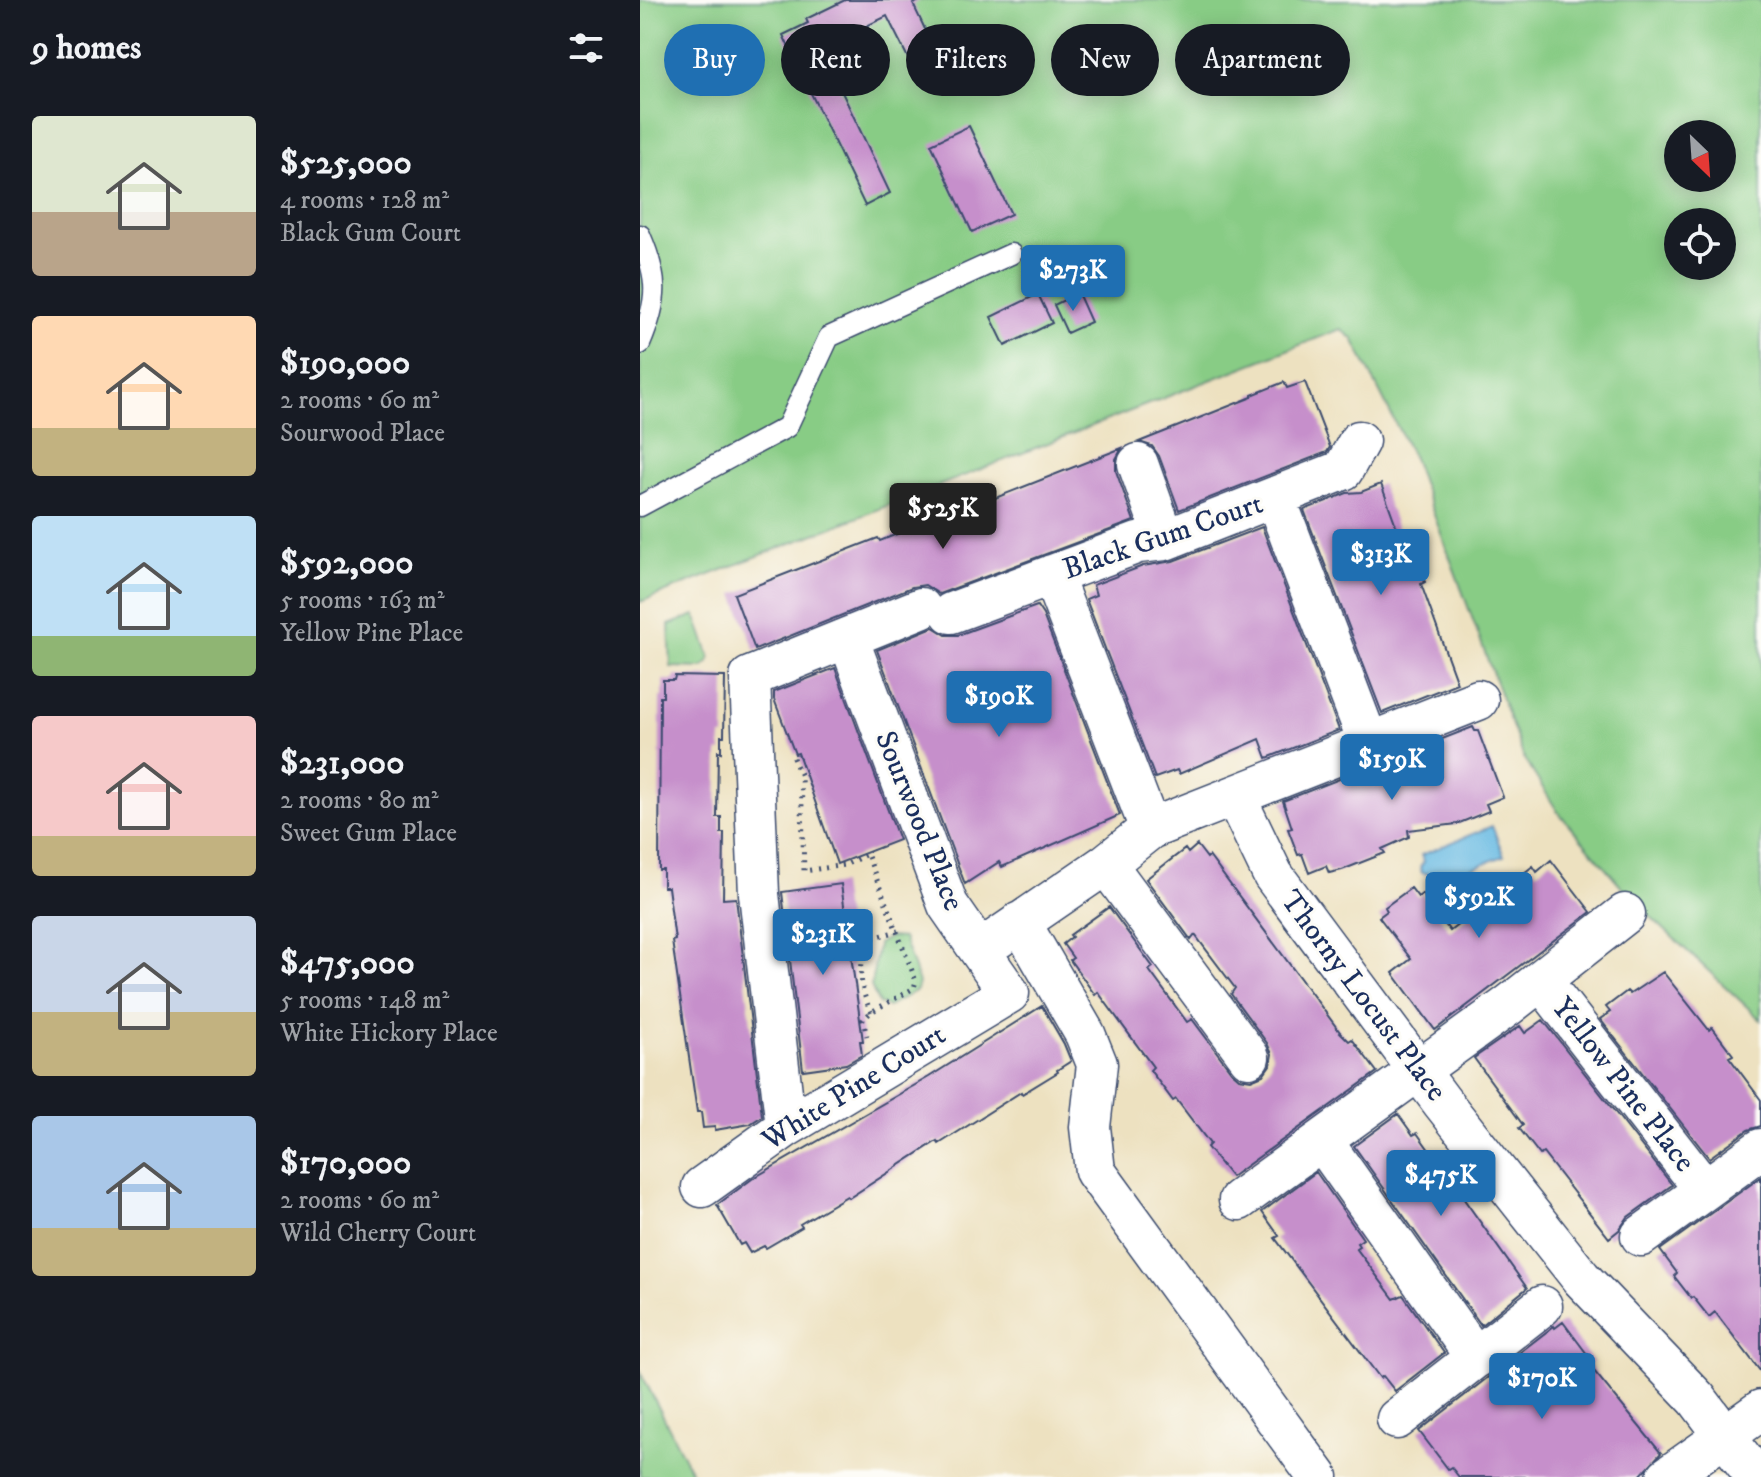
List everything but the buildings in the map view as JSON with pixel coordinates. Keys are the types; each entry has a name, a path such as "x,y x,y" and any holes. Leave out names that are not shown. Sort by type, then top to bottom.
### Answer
{"street":[{"name":"Black Gum Court","path":"786,1127 759,894 750,677 848,638 1052,575 1138,543 1165,540 1343,470 1359,441"},
{"path":"1138,464 1165,540"},
{"path":"1275,497 1369,744"},
{"path":"1052,575 1150,829"},
{"name":"Sourwood Place","path":"848,638 948,905 1009,993"},
{"path":"981,950 1106,864 1150,829 1478,700"},
{"name":"Thorny Locust Place","path":"1235,796 1273,875 1431,1061 1581,1278 1697,1399 1756,1477"},
{"path":"1106,864 1249,1057"},
{"path":"1239,1200 1323,1142 1625,914"},
{"path":"1020,922 1085,1034 1097,1064 1090,1127 1095,1171 1318,1477"},
{"name":"Yellow Pine Place","path":"1541,980 1704,1189"},
{"name":"White Pine Court","path":"702,1187 786,1127 1009,993"},
{"path":"1323,1142 1476,1358"},
{"path":"1641,1236 1761,1149"},
{"path":"1397,1419 1542,1306"},
{"path":"1667,1477 1761,1410"}],"lane":[{"path":"640,235 653,266 654,308 640,344"},
{"path":"640,506 787,427 829,337 1011,254"}],"path":[{"path":"791,752 801,776 804,871 845,865 867,854 916,981 914,988 871,1012 863,1020 871,1051"},
{"path":"858,942 898,931"},
{"path":"868,941 861,959 860,982 871,1012"}],"green space":[{"path":"640,0 1761,0 1761,1020 1635,902 1558,812 1524,758 1413,458 1353,339 1341,329 640,602"},
{"path":"695,615 710,656 709,662 703,668 671,667 669,625"},
{"path":"890,937 903,938 919,983 917,990 888,1007 879,1004 871,986 878,944"},
{"path":"640,1371 694,1477 640,1477"}],"water":[{"path":"1492,826 1504,856 1433,882 1430,874 1422,873 1420,867 1424,862 1421,855"}]}
